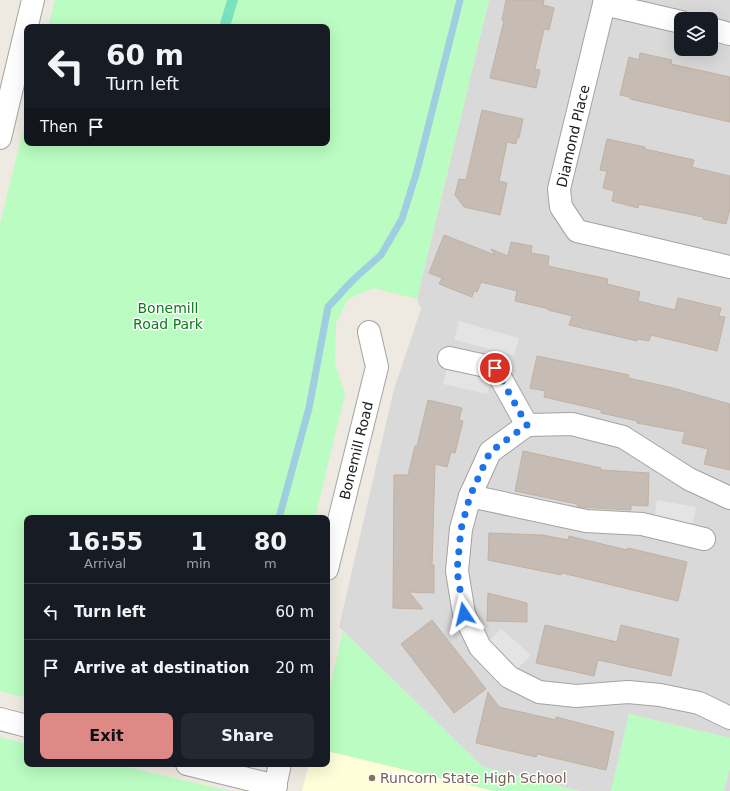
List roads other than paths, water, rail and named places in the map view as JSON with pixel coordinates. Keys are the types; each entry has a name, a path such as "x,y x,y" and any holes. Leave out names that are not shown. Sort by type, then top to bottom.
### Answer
{"street":[{"path":"27,24 33,0"},
{"path":"604,2 674,20"},
{"name":"Diamond Place","path":"604,2 559,189 561,207 577,231 730,267"},
{"path":"718,31 730,34"},
{"path":"0,138 24,38"},
{"name":"Bonemill Road","path":"330,557 377,367 368,332"},
{"path":"449,358 495,368 527,425"},
{"path":"730,498 690,479 623,437 572,424 527,425 490,452 470,496 461,529 457,571 464,614 480,646 509,677 539,692 576,696 628,692 660,695 699,703 730,718"},
{"path":"470,496 586,521 642,524 704,539"},
{"path":"0,719 24,725"},
{"path":"198,767 275,788 279,767"}],"waterway":[{"path":"280,515 309,408 328,307 353,280 381,255 402,219 417,171 460,0"}],"place":[{"name":"Runcorn State High School","path":"372,778"}],"park label":[{"name":"Bonemill Road Park","path":"168,316"}]}
